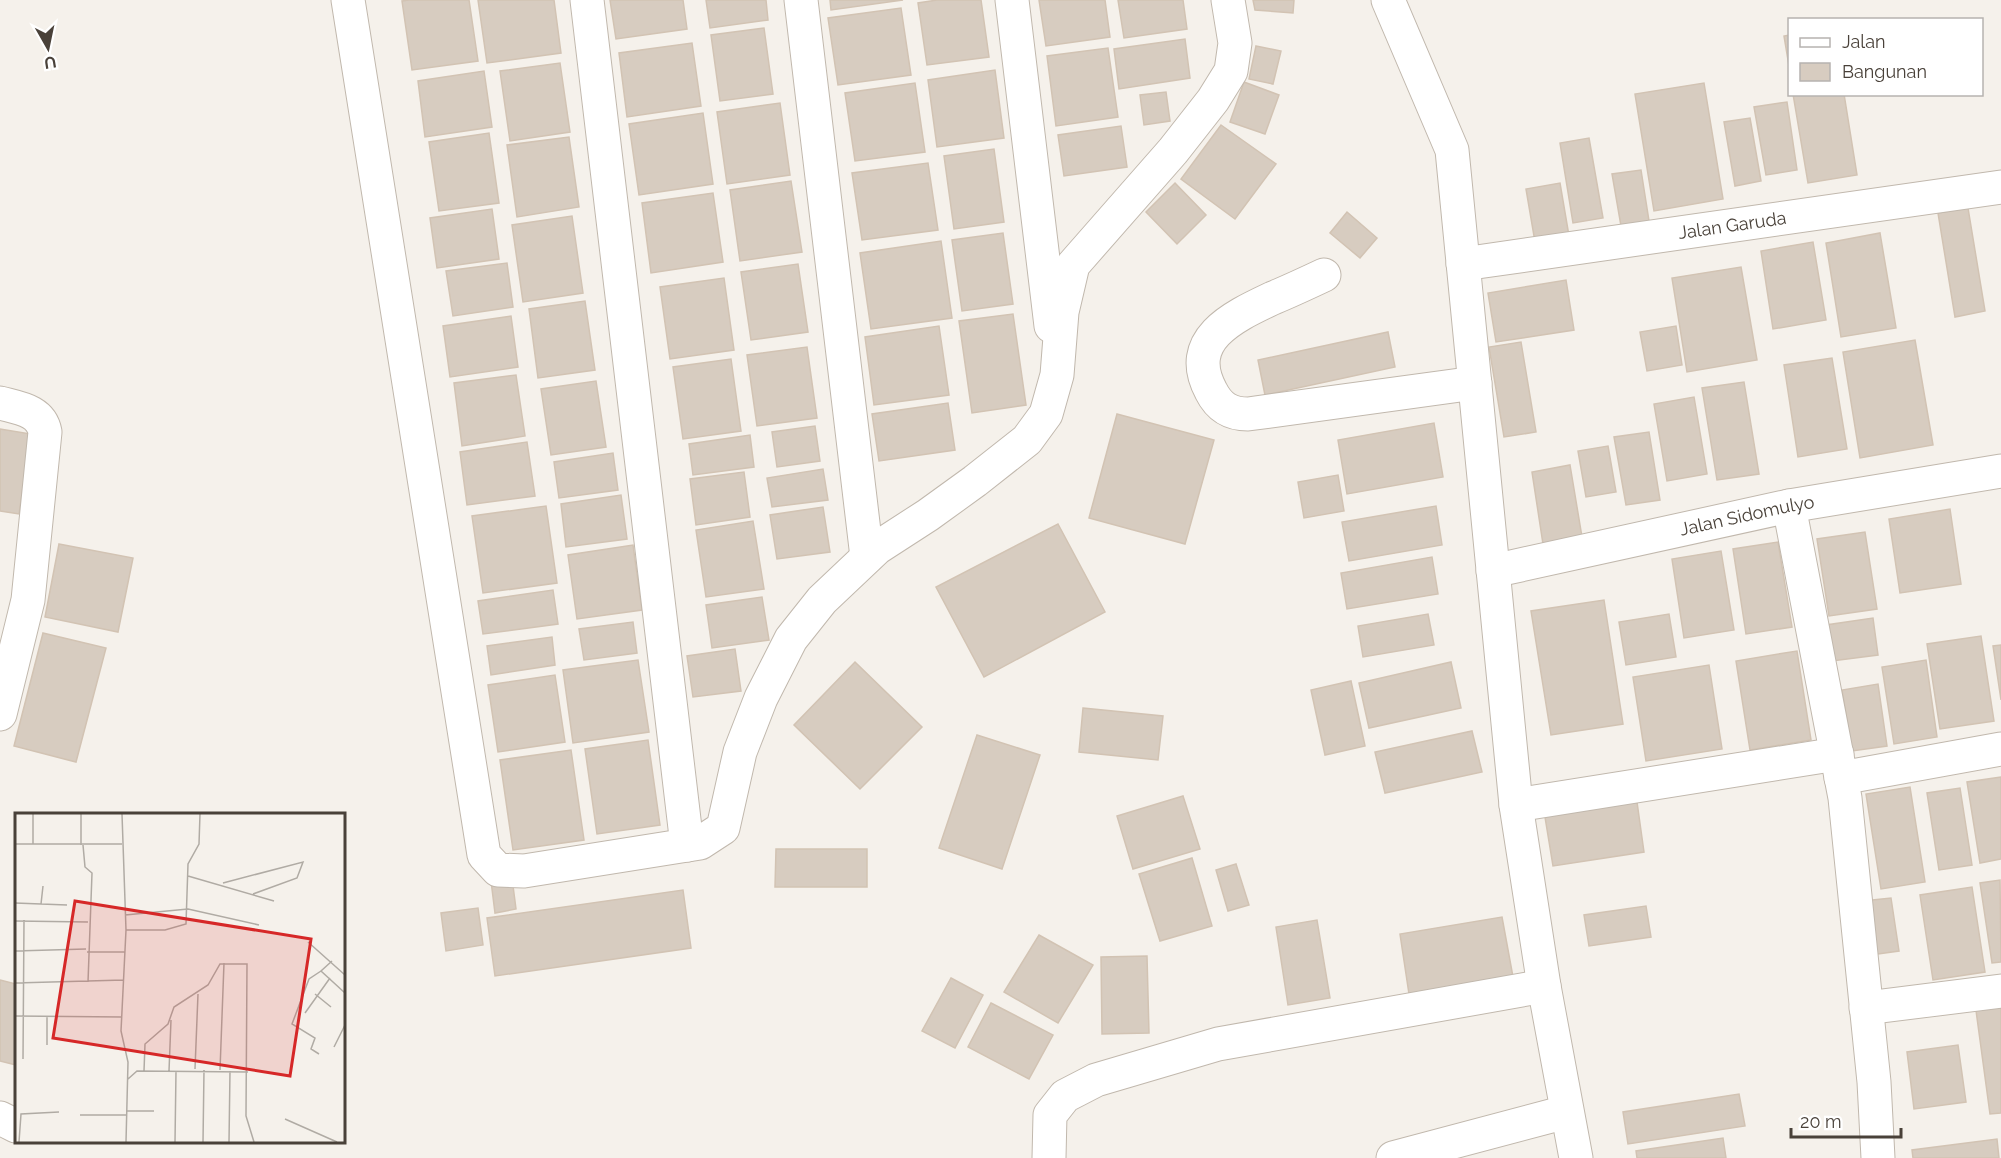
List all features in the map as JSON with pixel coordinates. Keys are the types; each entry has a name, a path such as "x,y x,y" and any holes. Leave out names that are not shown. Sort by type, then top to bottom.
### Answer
{"street":[{"path":"348,0 484,855 498,870 524,871 700,843 723,828 740,752 761,698 791,639 822,600 877,548 928,515 1027,440 1046,414 1057,375 1062,312 1073,265 1173,151 1214,100 1231,71 1235,43 1228,0"},
{"path":"587,0 687,845"},
{"path":"801,0 867,557"},
{"path":"1012,0 1057,375"},
{"path":"1388,0 1452,150 1516,805 1544,986 1576,1158"},
{"name":"Jalan Garuda","path":"1463,264 2001,187"},
{"path":"1324,275 1236,315 1221,327 1210,342 1203,364 1206,383 1217,402 1230,412 1248,414 1475,383"},
{"path":"0,403 29,411 43,423 45,432 28,600 0,714"},
{"name":"Jalan Sidomulyo","path":"1493,571 1789,506 2001,471"},
{"path":"1789,506 1845,798 1874,1082 1878,1158"},
{"path":"1516,805 2001,749"},
{"path":"1049,1158 1050,1115 1065,1096 1096,1080 1218,1044 1544,986"},
{"path":"1866,1008 2001,991"},
{"path":"1393,1158 1566,1112"},
{"path":"0,1118 15,1126"}],"building":[{"path":"469,0 478,61 412,70 402,1"},
{"path":"478,0 554,0 561,53 487,63"},
{"path":"610,0 683,0 687,29 616,39"},
{"path":"706,0 766,0 768,20 710,28"},
{"path":"830,0 903,0 831,10"},
{"path":"937,0 981,0 989,57 927,65 918,3"},
{"path":"1039,0 1105,0 1110,37 1046,46"},
{"path":"1118,0 1183,0 1187,29 1124,38"},
{"path":"1253,0 1294,0 1293,13 1255,10"},
{"path":"901,8 911,75 838,85 828,18"},
{"path":"764,28 773,94 720,101 711,35"},
{"path":"1788,35 1788,60 1784,36"},
{"path":"1185,39 1190,78 1119,89 1114,49"},
{"path":"692,43 701,106 627,117 619,53"},
{"path":"1256,46 1281,51 1273,84 1249,79"},
{"path":"1108,48 1118,117 1056,126 1047,56"},
{"path":"560,63 570,132 510,141 500,71"},
{"path":"995,70 1004,138 937,147 928,80"},
{"path":"484,71 492,127 425,137 418,81"},
{"path":"1244,82 1279,95 1265,134 1230,122"},
{"path":"915,83 925,152 855,161 845,93"},
{"path":"1704,83 1723,199 1654,211 1635,94"},
{"path":"1166,92 1170,121 1144,125 1140,95"},
{"path":"1793,96 1844,96 1857,175 1808,183"},
{"path":"1787,102 1797,170 1766,175 1754,107"},
{"path":"780,103 790,175 727,184 717,112"},
{"path":"703,113 713,184 639,195 629,124"},
{"path":"1750,118 1761,181 1735,186 1724,122"},
{"path":"1221,125 1276,164 1235,219 1181,179"},
{"path":"1121,126 1127,167 1064,176 1058,135"},
{"path":"489,133 499,203 439,211 429,142"},
{"path":"569,137 579,207 517,217 507,145"},
{"path":"1589,138 1603,218 1573,223 1560,143"},
{"path":"994,149 1004,222 954,229 944,156"},
{"path":"928,163 938,230 862,240 852,173"},
{"path":"1641,170 1649,221 1621,226 1612,174"},
{"path":"791,181 802,252 740,261 730,190"},
{"path":"1175,183 1206,215 1177,244 1146,212"},
{"path":"1560,183 1569,236 1535,242 1526,189"},
{"path":"713,193 723,262 651,273 642,203"},
{"path":"1968,208 1985,311 1955,317 1938,213"},
{"path":"492,209 499,259 437,268 430,218"},
{"path":"1347,212 1377,238 1360,258 1330,233"},
{"path":"572,216 583,293 523,302 512,225"},
{"path":"1003,233 1013,304 962,311 952,240"},
{"path":"1880,233 1896,328 1841,337 1826,243"},
{"path":"941,241 952,318 871,329 860,253"},
{"path":"1813,242 1826,320 1773,329 1761,251"},
{"path":"507,263 513,307 453,316 446,271"},
{"path":"798,264 808,332 751,340 741,272"},
{"path":"1741,267 1757,360 1687,372 1672,278"},
{"path":"724,278 734,350 670,359 660,287"},
{"path":"1566,280 1574,330 1496,342 1488,293"},
{"path":"585,301 595,370 538,378 529,309"},
{"path":"1013,314 1026,405 972,413 959,321"},
{"path":"511,316 518,367 450,377 443,326"},
{"path":"939,326 949,395 874,405 865,337"},
{"path":"1676,326 1682,365 1647,371 1640,332"},
{"path":"1388,332 1395,367 1265,395 1258,360"},
{"path":"1915,340 1933,445 1860,458 1843,352"},
{"path":"1521,342 1536,432 1504,437 1489,347"},
{"path":"807,347 817,418 757,426 747,355"},
{"path":"1832,358 1847,449 1798,457 1784,365"},
{"path":"731,359 741,431 683,439 673,367"},
{"path":"516,375 525,436 462,446 454,383"},
{"path":"596,381 606,447 551,455 541,389"},
{"path":"1744,382 1759,474 1717,480 1702,388"},
{"path":"1694,397 1707,474 1667,481 1654,404"},
{"path":"948,403 955,450 879,461 872,414"},
{"path":"1117,414 1214,440 1185,544 1089,518"},
{"path":"1434,423 1443,477 1347,494 1338,440"},
{"path":"815,426 820,461 777,467 772,432"},
{"path":"0,429 31,434 19,514 0,511"},
{"path":"1649,432 1660,500 1626,505 1614,437"},
{"path":"750,435 754,467 693,475 689,444"},
{"path":"527,442 535,496 467,505 460,452"},
{"path":"1608,446 1616,492 1586,497 1578,451"},
{"path":"613,453 618,490 559,498 554,462"},
{"path":"1570,465 1582,537 1543,544 1532,472"},
{"path":"823,469 828,500 772,507 767,478"},
{"path":"744,472 750,517 696,525 690,479"},
{"path":"1338,475 1344,511 1304,518 1298,482"},
{"path":"621,495 627,539 566,547 561,504"},
{"path":"546,506 557,583 483,593 472,516"},
{"path":"1436,506 1442,545 1349,561 1342,522"},
{"path":"823,507 830,552 777,559 770,515"},
{"path":"1950,509 1961,584 1900,593 1889,519"},
{"path":"753,521 764,589 706,597 696,530"},
{"path":"1058,524 1105,612 984,677 936,587"},
{"path":"1865,532 1877,609 1829,616 1817,539"},
{"path":"1778,542 1792,627 1746,634 1733,549"},
{"path":"59,544 133,558 118,632 45,617"},
{"path":"633,545 642,610 577,619 568,555"},
{"path":"1721,551 1734,630 1684,638 1672,559"},
{"path":"1432,557 1438,594 1347,609 1341,573"},
{"path":"553,590 558,624 483,634 478,601"},
{"path":"762,597 769,640 712,648 706,605"},
{"path":"1604,600 1623,724 1551,735 1531,611"},
{"path":"1428,614 1434,645 1363,657 1358,626"},
{"path":"1669,614 1676,657 1626,665 1619,622"},
{"path":"1873,618 1878,655 1832,661 1826,625"},
{"path":"633,622 637,653 584,660 579,629"},
{"path":"43,633 106,648 76,762 14,746"},
{"path":"1981,636 1994,721 1940,729 1927,644"},
{"path":"552,637 555,665 491,675 487,646"},
{"path":"2001,645 2001,700 1993,646"},
{"path":"735,649 741,691 693,697 687,656"},
{"path":"1797,651 1811,740 1750,750 1736,661"},
{"path":"638,660 649,732 573,743 563,670"},
{"path":"1926,660 1937,737 1894,744 1882,667"},
{"path":"855,662 922,727 860,789 794,725"},
{"path":"1451,662 1461,708 1369,728 1359,683"},
{"path":"1709,665 1722,749 1646,761 1633,677"},
{"path":"555,675 565,742 498,752 488,685"},
{"path":"1351,681 1365,746 1325,755 1311,690"},
{"path":"1878,684 1887,746 1852,751 1842,690"},
{"path":"1083,708 1163,716 1158,760 1079,752"},
{"path":"1472,731 1482,772 1385,793 1375,752"},
{"path":"977,735 1040,755 1002,869 939,848"},
{"path":"648,740 660,825 597,834 585,749"},
{"path":"571,750 584,840 513,850 500,760"},
{"path":"2001,777 2001,859 1980,863 1967,782"},
{"path":"1910,787 1925,882 1881,889 1866,794"},
{"path":"1960,788 1972,865 1939,870 1927,793"},
{"path":"1183,796 1200,849 1133,869 1117,816"},
{"path":"1637,802 1644,852 1553,866 1545,817"},
{"path":"776,849 867,849 867,887 775,887"},
{"path":"1192,858 1212,926 1160,941 1139,874"},
{"path":"1236,864 1249,905 1228,911 1216,870"},
{"path":"512,878 516,909 495,913 491,881"},
{"path":"2000,880 2001,962 1992,963 1980,883"},
{"path":"1972,887 1985,972 1933,980 1920,895"},
{"path":"683,890 691,948 495,976 487,918"},
{"path":"1891,898 1899,951 1871,955 1863,901"},
{"path":"1646,906 1651,937 1589,946 1584,915"},
{"path":"478,908 483,945 446,951 441,913"},
{"path":"1502,917 1513,977 1409,994 1400,934"},
{"path":"1317,920 1330,998 1288,1005 1276,927"},
{"path":"1039,935 1093,965 1058,1023 1004,992"},
{"path":"1147,956 1149,1033 1102,1034 1101,957"},
{"path":"951,978 983,995 955,1048 922,1031"},
{"path":"0,980 15,984 15,1065 0,1061"},
{"path":"2001,1000 2001,1113 1990,1114 1975,1003"},
{"path":"991,1003 1053,1035 1029,1079 968,1047"},
{"path":"1958,1045 1966,1102 1914,1109 1907,1052"},
{"path":"1739,1094 1745,1126 1628,1144 1623,1112"},
{"path":"1723,1138 1726,1158 1637,1158 1636,1151"},
{"path":"1997,1139 1999,1158 1913,1158 1912,1150"}]}
